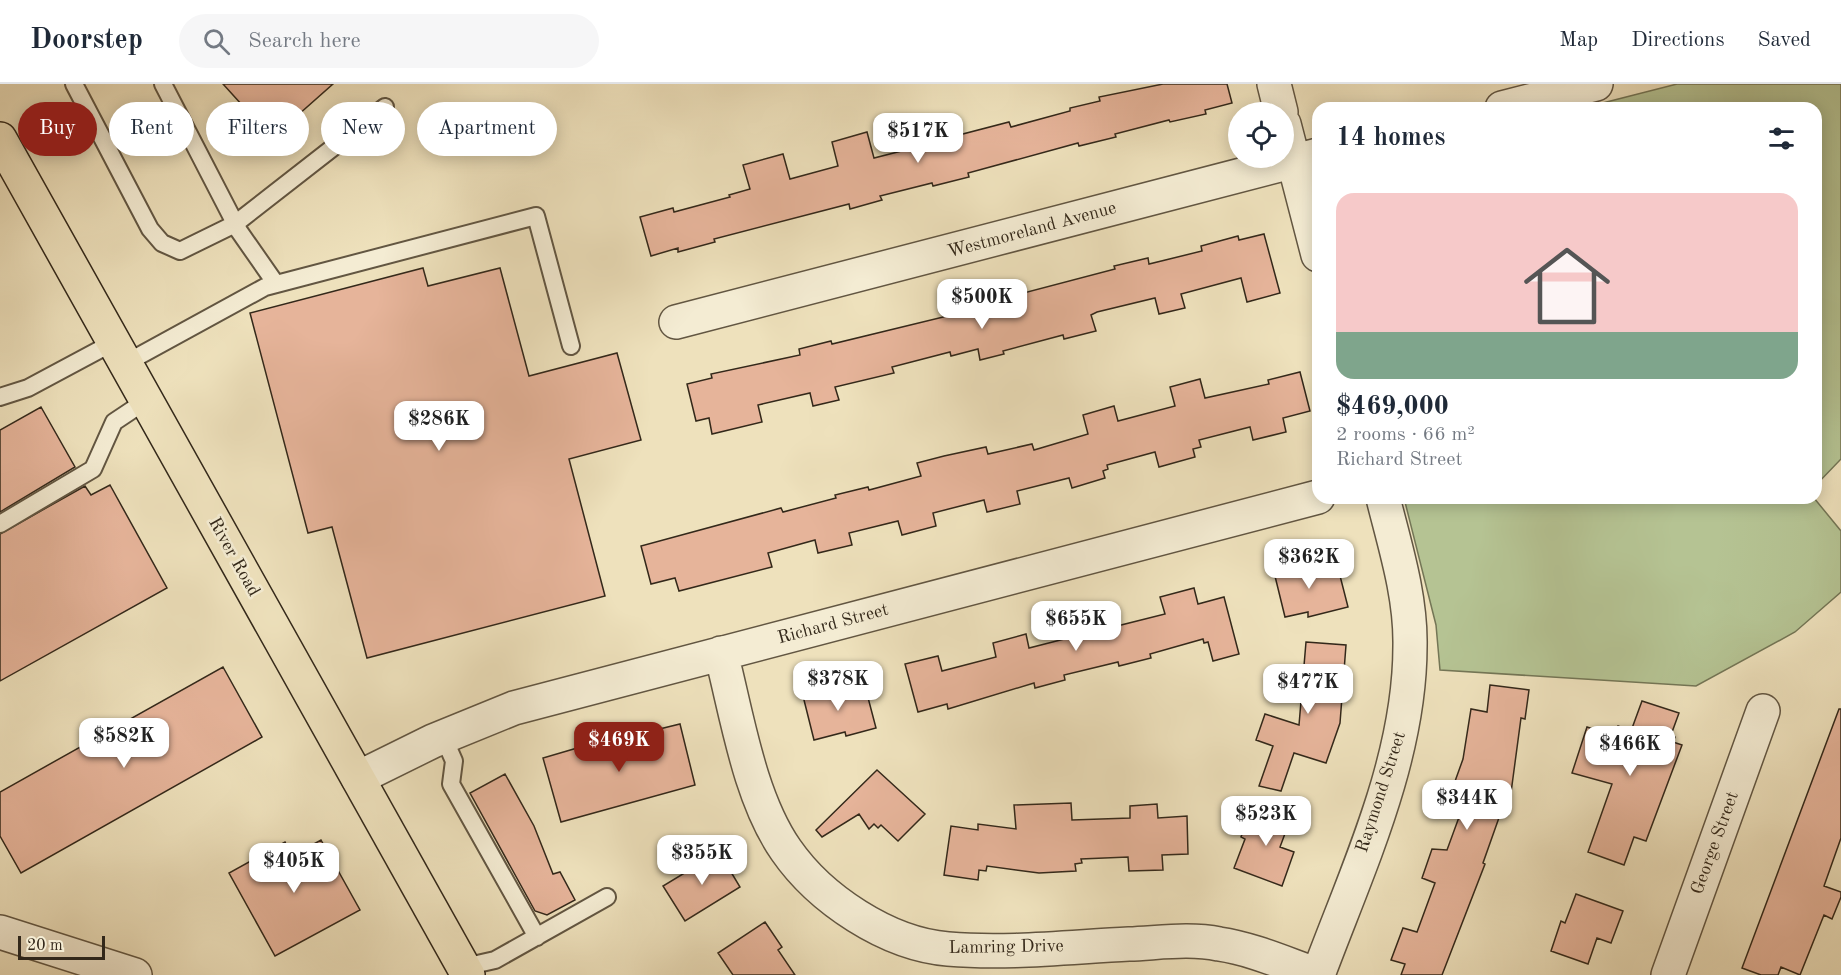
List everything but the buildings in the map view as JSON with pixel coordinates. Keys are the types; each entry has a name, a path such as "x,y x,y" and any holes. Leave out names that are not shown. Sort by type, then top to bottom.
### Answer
{"main road":[{"name":"River Road","path":"0,139 358,778 460,972"}],"street":[{"path":"1274,84 1278,102"},
{"path":"1526,102 1596,84"},
{"path":"1294,139 1306,158 1312,206"},
{"name":"Westmoreland Avenue","path":"676,322 1306,158"},
{"name":"Richard Street","path":"358,778 443,736 514,708 1312,499"},
{"name":"Raymond Street","path":"1318,975 1381,803 1403,724 1410,645 1407,605 1384,504"},
{"name":"Lamring Drive","path":"721,653 752,771 766,812 786,850 813,881 843,906 877,926 910,940 945,949 983,951 1180,942 1219,943 1318,975"},
{"name":"George Street","path":"1668,975 1763,711"},
{"path":"0,932 135,975"}],"lane":[{"path":"74,84 150,229 162,243 180,251 236,224 323,156"},
{"path":"163,84 236,224 276,284"},
{"path":"0,397 120,353 265,287 537,216 571,346"},
{"path":"0,524 93,469 114,422 147,400"},
{"path":"443,736 454,761 451,784 537,937"},
{"path":"460,972 495,960 607,897"}],"green space":[{"path":"1677,84 1841,84 1841,459 1822,479 1822,102 1606,102"},
{"path":"1406,504 1819,504 1841,531 1841,592 1795,632 1696,686 1440,670 1436,625"}]}
